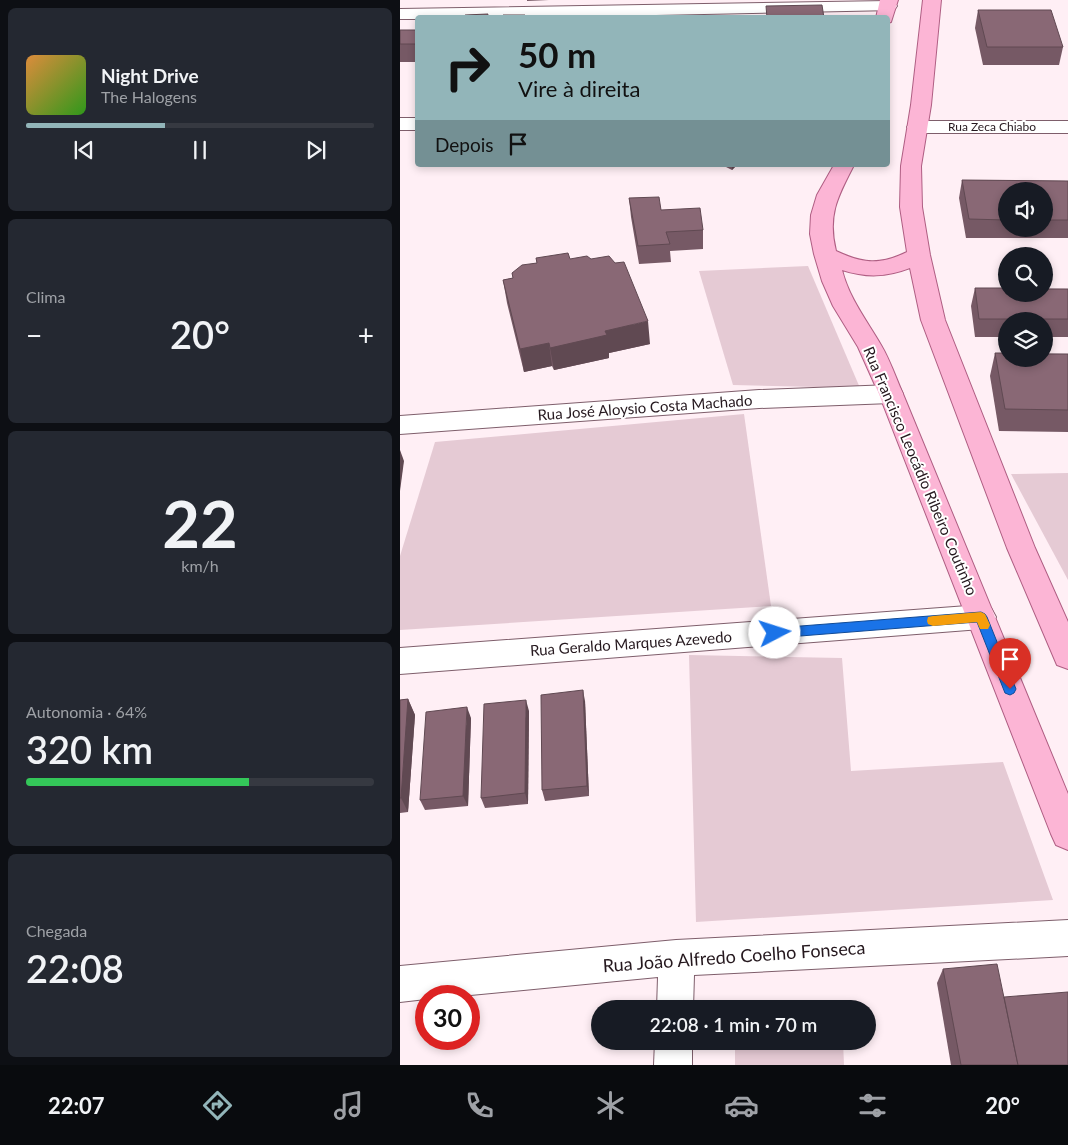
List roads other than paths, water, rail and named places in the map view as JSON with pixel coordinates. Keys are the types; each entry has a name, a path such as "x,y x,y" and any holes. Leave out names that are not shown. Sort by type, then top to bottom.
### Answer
{"main road":[{"path":"932,0 927,60 911,166 911,207 919,255 933,320 1021,548 1068,656"},
{"name":"Rua Francisco Leocádio Ribeiro Coutinho","path":"843,167 828,195 822,214 821,234 833,281 845,306 870,348 891,394 1068,834"},
{"path":"825,254 843,264 858,269 875,271 902,264 919,255"}],"street":[{"path":"400,14 735,13 887,8"},
{"path":"400,124 415,124"},
{"name":"Rua Zeca Chiabo","path":"917,127 1068,127"},
{"name":"Rua José Aloysio Costa Machado","path":"400,425 759,399 891,394"},
{"name":"Rua Geraldo Marques Azevedo","path":"400,661 981,617"},
{"name":"Rua João Alfredo Coelho Fonseca","path":"400,984 676,958 1068,938"},
{"path":"675,1000 676,958"},
{"path":"673,1065 674,1050"}]}
